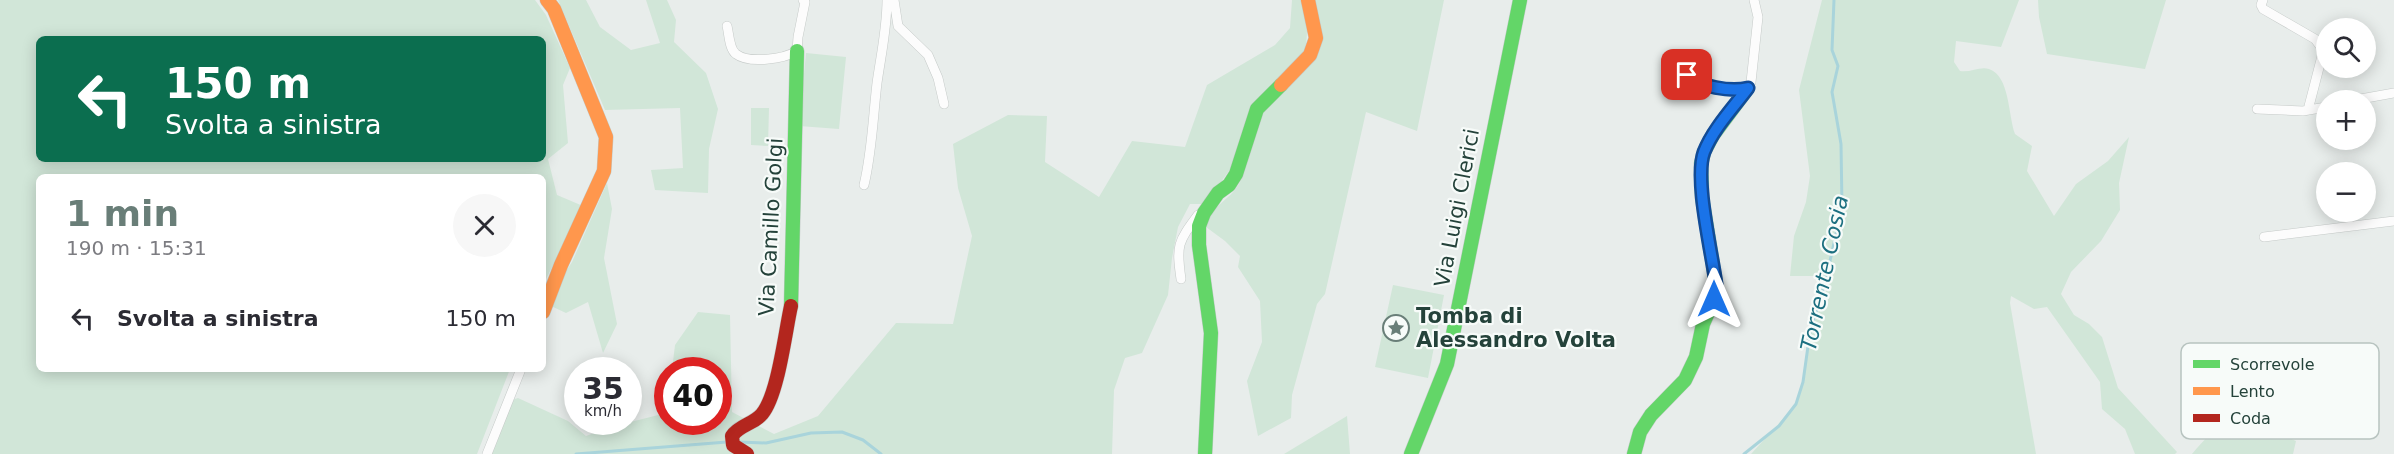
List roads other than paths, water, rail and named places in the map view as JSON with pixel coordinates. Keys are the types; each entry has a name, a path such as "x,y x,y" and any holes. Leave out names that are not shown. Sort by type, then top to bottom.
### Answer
{"street":[{"path":"546,304 561,265 604,171 606,137 554,9 547,0"},
{"path":"727,26 733,51 738,55 756,59 787,58 797,51 805,6 803,0"},
{"path":"864,185 871,156 871,136 886,29 887,0"},
{"path":"894,0 898,26 928,55 938,78 944,104"},
{"path":"1204,454 1211,333 1199,245 1199,226 1204,213 1218,193 1236,174 1257,109 1310,55 1316,38 1308,0"},
{"name":"Via Luigi Clerici","path":"1411,454 1447,364 1520,0"},
{"path":"1634,454 1640,432 1651,415 1685,380 1696,357 1703,324 1714,299 1716,284 1700,171 1704,152 1718,127 1752,82 1758,17 1754,0"},
{"path":"2263,0 2261,5 2263,9 2315,39 2321,47 2322,56 2308,110"},
{"name":"Via Camillo Golgi","path":"747,454 733,445 732,436 736,430 761,416 771,399 793,298 797,51"},
{"path":"1681,61 1687,75 1693,81 1738,90 1748,88"},
{"path":"2376,96 2394,93"},
{"path":"2257,109 2316,109"},
{"path":"1181,279 1178,256 1180,241 1198,215 1204,213"},
{"path":"2264,237 2394,221"},
{"path":"488,454 520,372"}],"waterway":[{"name":"Torrente Cosia","path":"1744,454 1779,426 1796,404 1803,382 1810,332 1826,279 1842,207 1841,144 1832,92 1838,66 1832,50 1834,0"},
{"path":"739,442 766,443 811,433 842,432 863,440 881,454"},
{"path":"576,454 727,442"}],"place":[{"name":"Tomba di Alessandro Volta","path":"1396,328"}]}
